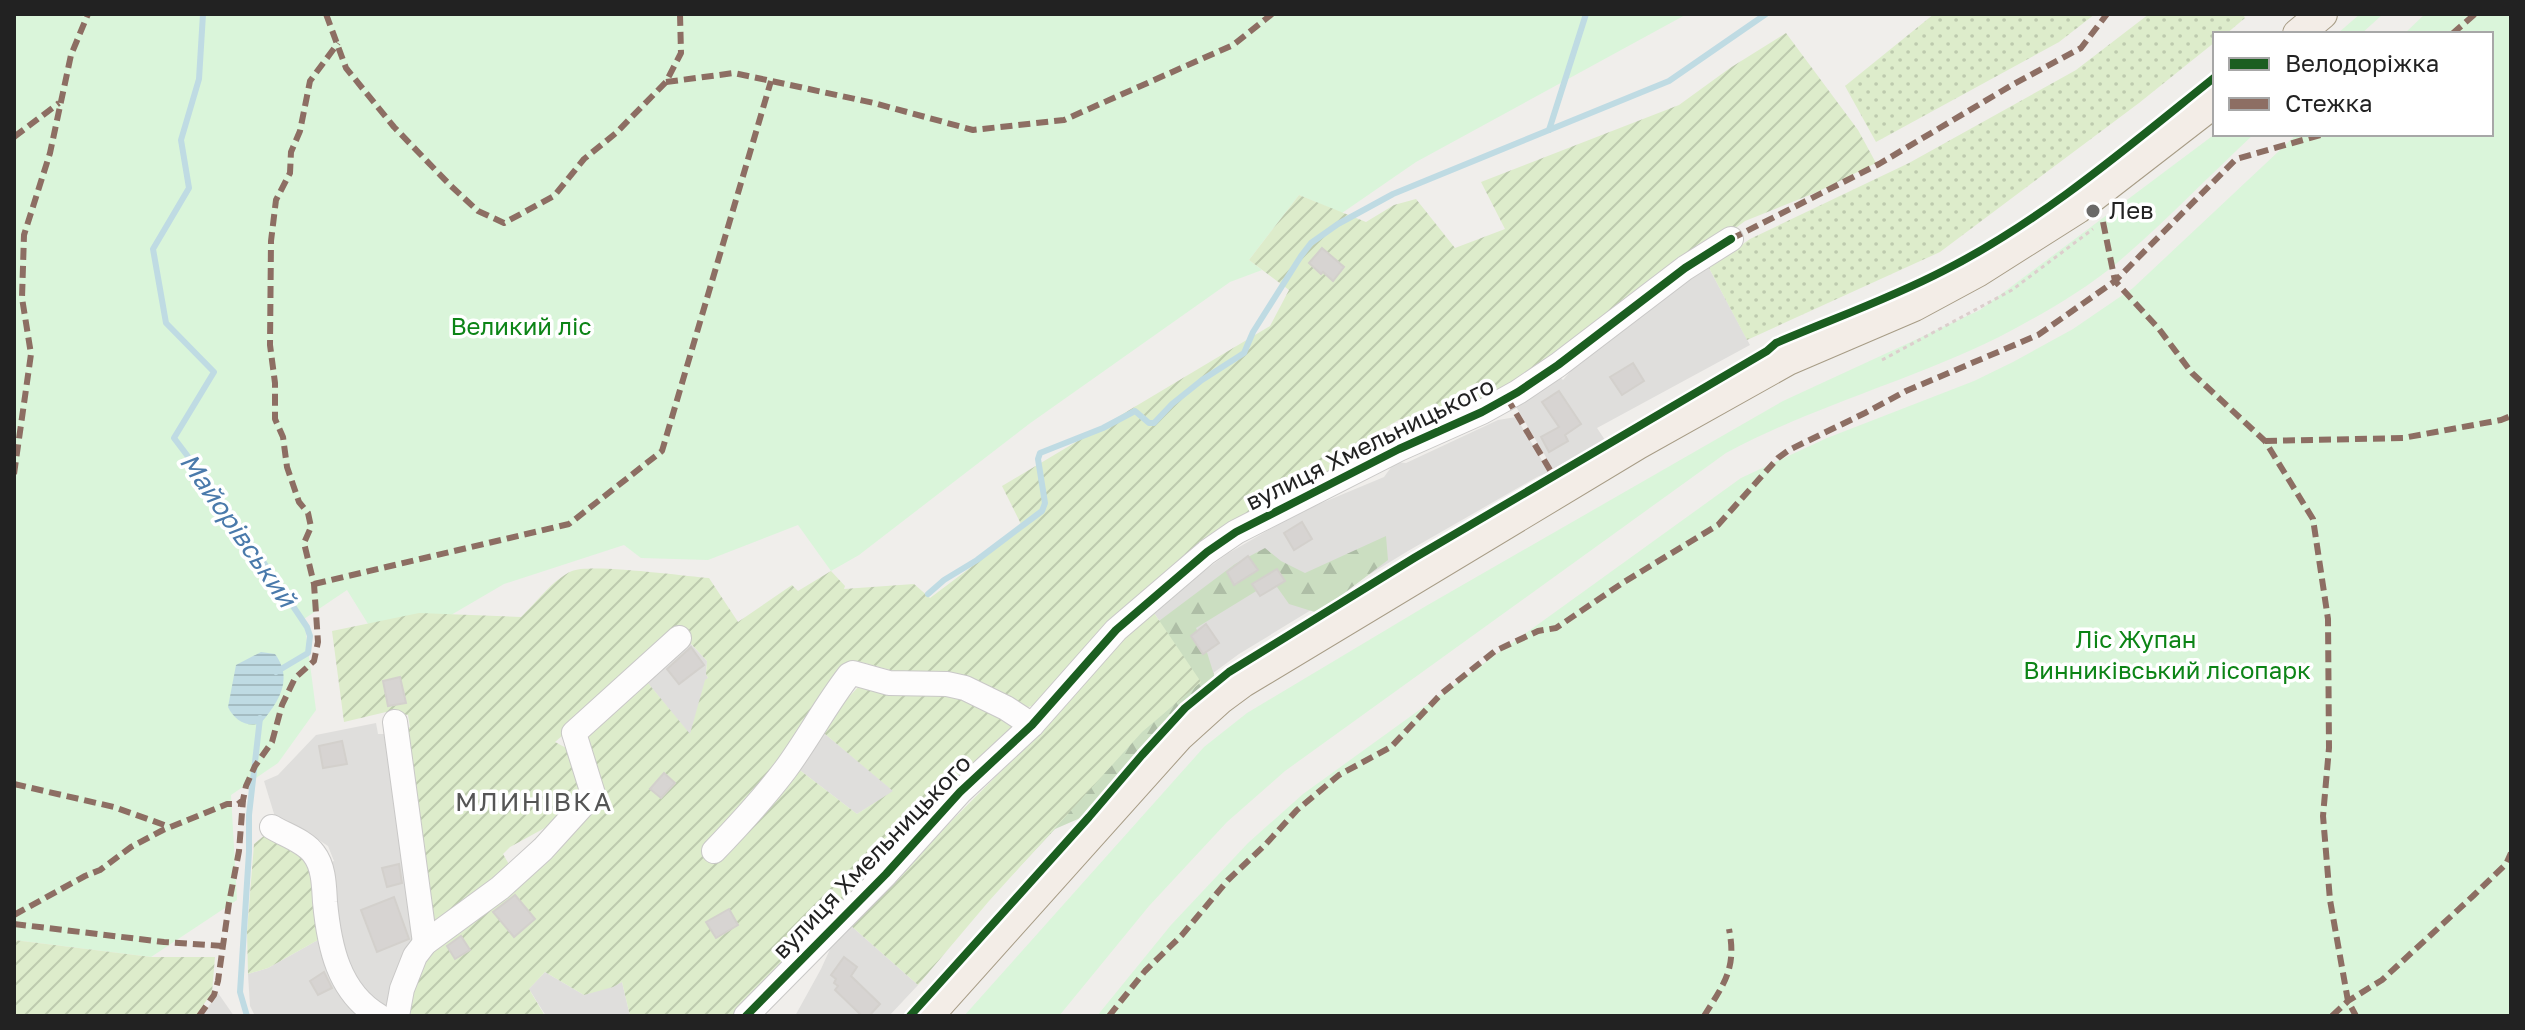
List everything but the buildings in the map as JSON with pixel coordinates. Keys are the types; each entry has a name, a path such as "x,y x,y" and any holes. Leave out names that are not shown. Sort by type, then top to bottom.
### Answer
{"main road":[{"path":"2300,32 2322,14"},
{"path":"928,1016 1178,737 1243,682 1626,451 1788,360 1914,306 1977,272 2078,208 2213,104"}],"street":[{"name":"вулиця Хмельницького","path":"746,1016 886,874 960,792 1032,725 1116,630 1207,552 1261,519 1518,392 1685,268 1731,239"},
{"path":"397,1016 402,989 415,956 425,943 511,878 543,849 593,794 574,733 679,638"},
{"path":"714,851 787,767 830,700 853,673 889,683 947,684 965,688 1032,725"},
{"path":"395,722 425,943"},
{"path":"272,827 311,849 316,857 322,875 330,941 337,965 359,1002 379,1016"}],"path":[{"path":"1882,360 2012,290 2103,222"}],"shaded area":[{"path":"1709,268 1750,345 1597,428 1605,440 1553,469 1515,405 1559,376 1563,380 1580,360"},
{"path":"1516,417 1549,472 1408,551 1239,654 1201,682 1152,610 1227,554 1300,512 1384,477 1395,462 1406,463 1498,420"},
{"path":"685,638 707,661 708,678 690,735 643,677"},
{"path":"376,723 378,734 390,734 416,926 410,954 387,1011 346,973 324,865 334,861 328,846 319,840 317,844 275,817 264,781 278,775 316,735"},
{"path":"819,729 894,791 857,814 797,768"},
{"path":"849,924 918,985 889,1016 795,1016 836,936"},
{"path":"325,936 347,1003 356,1016 255,1016 250,1006 248,974 268,968"},
{"path":"545,972 584,995 622,982 630,1016 546,1016 529,989"},
{"path":"218,993 234,1016 202,1016"}],"green space":[{"name":"Великий ліс","path":"14,14 1687,14 1416,162 1342,213 1299,195 1249,260 1262,270 1230,282 1029,424 859,555 831,571 798,525 708,560 641,558 624,545 504,584 386,653 347,590 304,619 316,710 278,763 231,795 237,900 151,957 14,940"},
{"path":"1934,14 2095,14 2059,42 1876,142 1845,86"},
{"path":"2149,14 2243,14 2245,18 2228,32 2213,32 2213,44 1940,252 1747,340 1709,268 1750,239 1909,163 2076,70"},
{"path":"2360,14 2383,14 2363,32 2339,32"},
{"name":"Винниківський лісопарк","path":"2425,14 2511,14 2511,1016 1097,1016 1171,925 1248,843 1303,794 1741,478 1827,438 1974,381 2073,329 2133,288 2295,136 2493,136 2493,32 2406,32"},
{"path":"1786,33 1858,130 1876,163 1817,192 1745,221 1562,358 1429,426 1400,419 1372,436 1356,465 1243,518 1184,555 1181,559 1187,567 1043,703 1028,707 857,661 833,679 797,768 857,814 893,791 819,729 861,684 940,689 970,700 1018,729 775,969 732,1016 630,1016 622,982 584,995 545,972 529,989 545,1016 405,1016 419,964 600,795 582,732 643,677 690,734 708,678 707,661 681,633 555,742 570,750 584,787 552,824 503,854 513,871 439,927 430,922 403,731 410,727 408,715 386,712 344,722 332,631 419,613 521,617 558,580 582,569 616,569 709,578 738,622 792,585 798,591 831,571 845,586 844,589 914,584 930,598 1023,528 1002,486 1270,326 1289,290 1249,260 1299,195 1366,222 1394,205 1416,199 1455,248 1505,229 1481,182 1679,105"},
{"path":"2213,135 2252,136 2135,247 2089,284 2045,312 1965,353 1793,421 1726,453 1285,771 1227,822 1149,906 1059,1016 964,1016 1204,747 1247,713 1426,606 1783,401 1980,310"},
{"path":"1386,536 1388,560 1318,613 1289,604 1277,587 1258,590 1196,628 1215,678 1146,745 1085,816 1055,829 1010,877 1151,627 1235,564 1265,548 1281,561 1305,573"},
{"path":"1152,610 1201,682 1142,732 989,901 918,985 849,924 1045,727 1091,669"},
{"path":"265,835 316,865 325,936 268,968 248,974 247,932 254,844"},
{"path":"14,940 151,957 215,957 212,992 196,1016 14,1016"}],"water":[{"path":"261,652 275,654 281,664 282,690 261,723 246,724 237,719 228,707 236,665"}],"waterway":[{"name":"Майорівський","path":"203,14 199,79 181,140 189,188 153,249 166,323 214,372 174,438 227,508 310,636 308,653 276,672"},
{"path":"1549,130 1586,14"},
{"path":"928,594 1042,511 1045,503 1038,459 1040,453 1103,428 1135,411 1149,423 1154,423 1202,380 1244,353 1253,332 1301,256 1311,243 1338,224 1393,194 1669,81 1766,14"},
{"name":"Майорівський","path":"247,1016 240,992 249,815 260,718"}],"marked path":[{"path":"14,474 31,354 22,298 24,235 50,153 71,55 88,14"},
{"path":"326,14 346,68 394,127 478,211 504,223 554,196 584,159 616,133 666,82 681,53 680,14"},
{"path":"666,82 734,73 874,103 973,130 1064,120 1233,45 1272,14"},
{"path":"1731,239 1879,164 2081,48 2107,14"},
{"path":"2454,32 2475,14"},
{"path":"14,915 100,870 131,847 163,830 243,800 255,766 272,742 282,705 295,678 314,661 318,642 314,584 304,543 311,527 308,513 299,502 287,467 283,437 275,419 275,383 270,345 271,241 276,200 290,173 291,152 300,131 310,81 338,43"},
{"path":"314,584 569,524 662,451 771,81"},
{"path":"14,137 59,103"},
{"path":"1109,1016 1145,971 1182,935 1228,880 1297,810 1339,775 1391,747 1441,694 1495,651 1538,631 1556,628 1718,525 1778,458 1789,450 1906,391 2038,335 2115,281 2236,159 2317,136"},
{"path":"2103,222 2115,281 2159,329 2192,373 2265,441 2313,519 2328,619 2329,748 2323,816 2330,900 2348,1001 2356,1016"},
{"path":"1507,398 1553,475"},
{"path":"2265,441 2403,438 2511,416"},
{"path":"14,784 114,807 170,827"},
{"path":"199,1016 214,995 218,981 239,851 243,800"},
{"path":"2332,1016 2348,1001 2382,980 2506,864 2511,853"},
{"path":"14,924 224,946"},
{"path":"1704,1016 1723,985 1730,965 1729,929"}],"cycle path":[{"path":"910,1016 1185,708 1229,672 1776,343 1902,291 1980,251 2084,181 2213,79"},
{"path":"746,1016 886,874 960,792 1032,725 1116,630 1207,552 1236,532 1518,392 1685,268 1731,239"}],"place":[{"name":"Лев","path":"2093,211"}],"district":[{"name":"МЛИНІВКА","path":"534,802"}],"park label":[{"name":"Ліс Жупан","path":"2136,640"}]}
